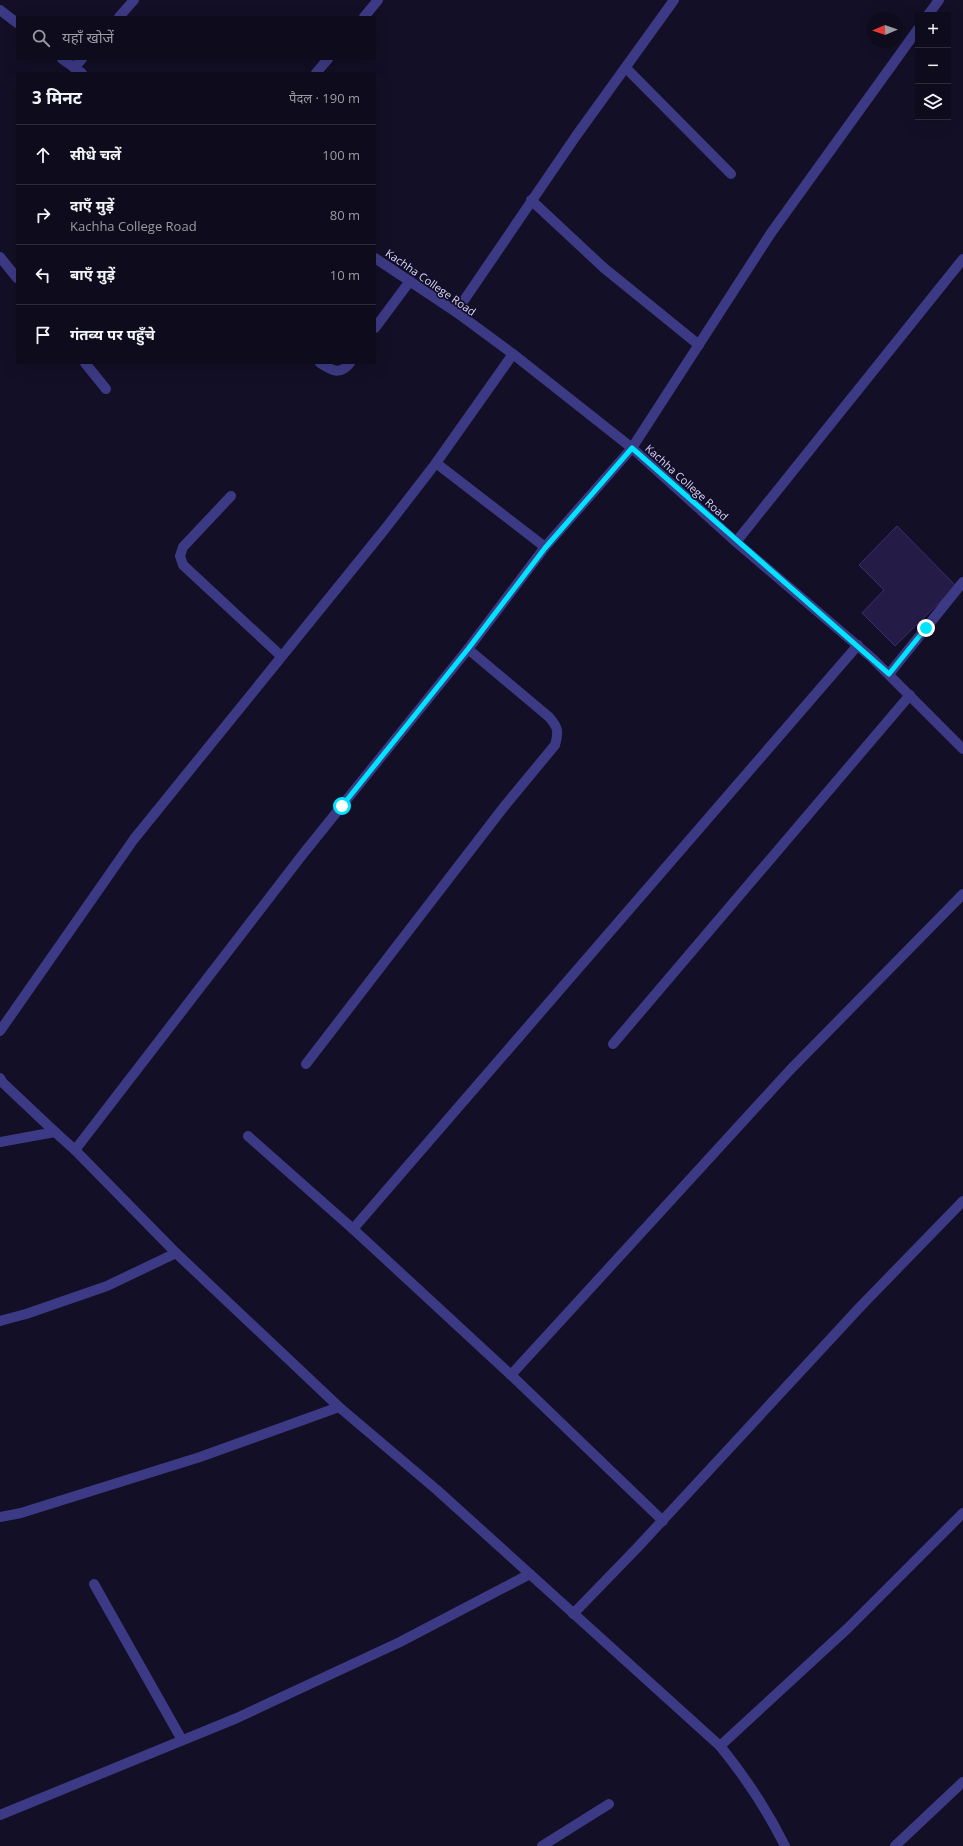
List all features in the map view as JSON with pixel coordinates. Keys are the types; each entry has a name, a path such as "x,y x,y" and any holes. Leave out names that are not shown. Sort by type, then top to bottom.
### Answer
{"street":[{"path":"120,16 134,0"},
{"path":"365,16 378,0"},
{"path":"456,312 531,200 674,0"},
{"path":"930,12 939,0"},
{"path":"0,10 16,22"},
{"path":"75,1150 304,854 468,649 545,548 632,448 771,233 915,33"},
{"path":"63,60 78,71 82,60"},
{"path":"317,72 327,60"},
{"path":"626,68 731,174"},
{"path":"531,200 604,268 699,345"},
{"path":"0,257 16,277"},
{"name":"Kachha College Road","path":"376,259 456,312 513,354 632,448 736,542 858,645 889,674 963,749"},
{"path":"736,542 963,259"},
{"path":"376,327 410,281"},
{"path":"0,1031 134,839 436,463 513,354"},
{"path":"86,364 106,389"},
{"path":"322,364 332,371 340,371 349,364"},
{"path":"436,463 545,548"},
{"path":"232,496 183,547 180,556 183,565 281,656"},
{"path":"889,674 963,582"},
{"path":"353,1229 858,645"},
{"path":"306,1064 503,808 555,745 559,735 557,726 549,717 468,649"},
{"path":"613,1044 910,695"},
{"path":"511,1375 790,1070 963,894"},
{"path":"0,1078 3,1083 75,1150 176,1253 339,1407 437,1490 720,1746 746,1778 772,1820 785,1846"},
{"path":"0,1142 55,1132"},
{"path":"248,1136 353,1229 511,1375 663,1521"},
{"path":"573,1614 663,1521 861,1306 963,1201"},
{"path":"0,1321 26,1314 107,1286 176,1253"},
{"path":"0,1517 21,1513 200,1457 339,1407"},
{"path":"720,1746 848,1628 963,1513"},
{"path":"0,1815 237,1718 400,1642 530,1574"},
{"path":"94,1584 182,1740"},
{"path":"895,1846 963,1782"},
{"path":"542,1846 609,1804"}],"building":[{"path":"897,526 956,586 895,646 862,613 884,590 859,565"}],"route":[{"path":"342,806 468,649 545,548 632,448 736,542 889,674 926,628"}]}
